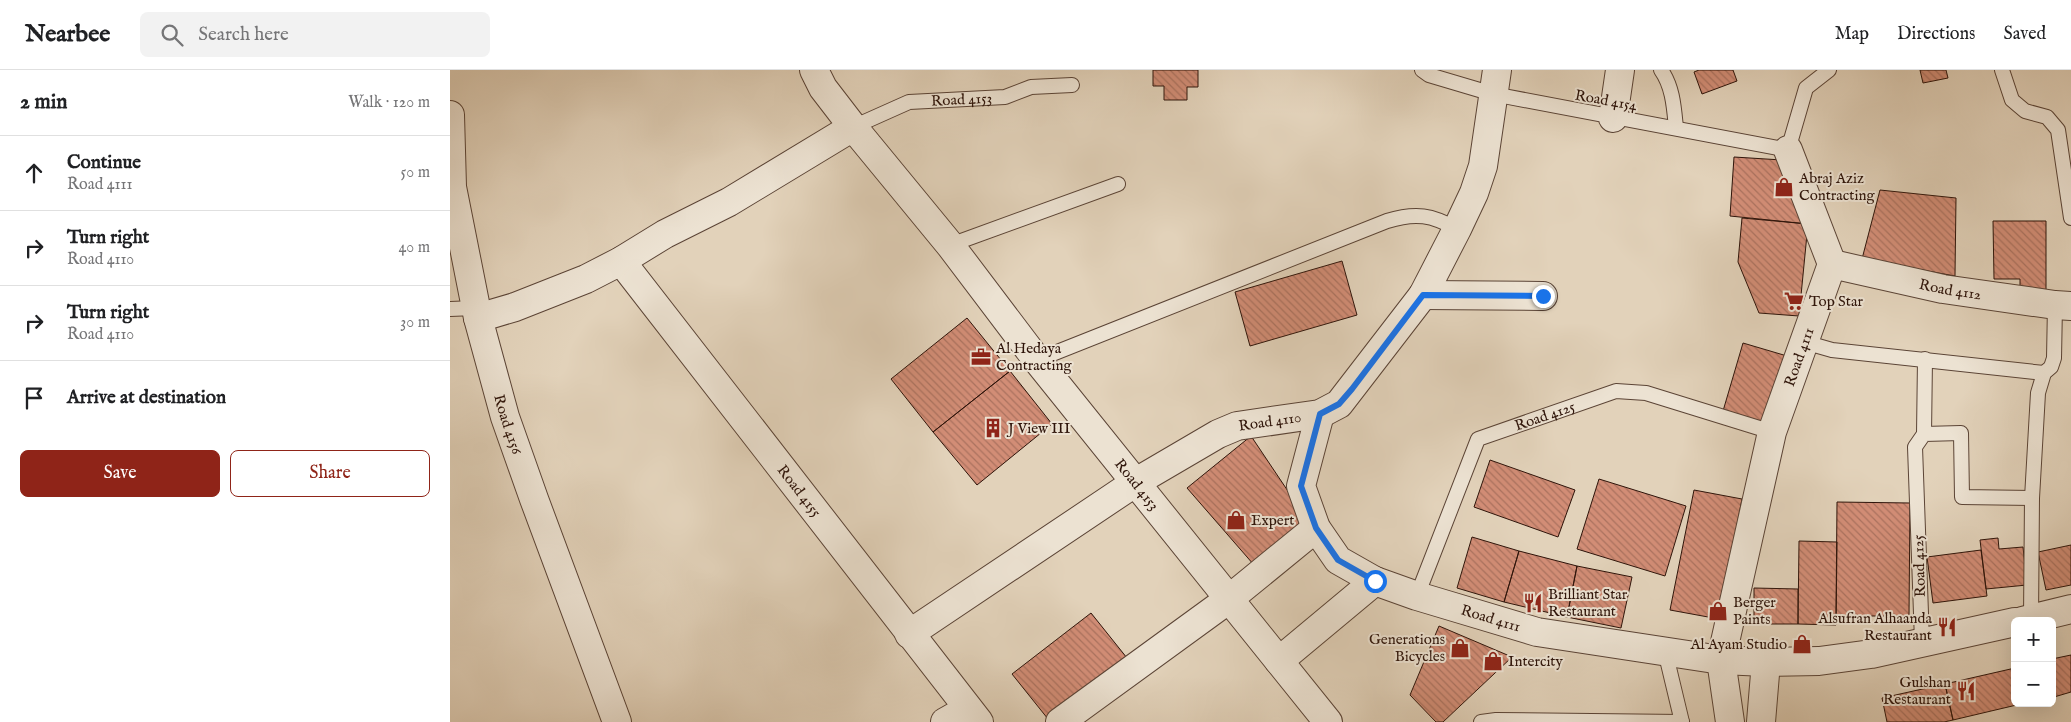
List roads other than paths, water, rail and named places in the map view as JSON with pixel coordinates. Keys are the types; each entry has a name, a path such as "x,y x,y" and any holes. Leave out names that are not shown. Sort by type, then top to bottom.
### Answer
{"street":[{"name":"Road 4153","path":"814,70 823,88 853,127 950,245 1037,360 1328,722"},
{"path":"1613,118 1620,70"},
{"name":"Road 4110","path":"909,634 1136,482 1218,434 1237,426 1320,414 1339,404 1423,295 1457,229 1474,193 1483,166 1495,82"},
{"name":"Road 4156","path":"450,115 452,188 468,312 534,499 618,722"},
{"path":"468,312 551,294 621,261 665,234 750,190 853,127"},
{"path":"1788,150 1832,264"},
{"name":"Road 4155","path":"621,261 909,634 964,718"},
{"name":"Road 4112","path":"1832,264 1943,289 2063,306"},
{"name":"Road 4111","path":"1730,722 1721,660 1772,432 1832,264"},
{"path":"1423,295 1543,296"},
{"name":"Road 4111","path":"1320,414 1301,486 1316,528 1338,560 1375,581 1417,596 1537,632 1721,660 1766,662"},
{"path":"1060,722 1229,599 1316,528"},
{"path":"1279,660 1375,581"},
{"path":"2038,617 2071,609"},
{"path":"1761,722 1766,662 1819,660 1871,654 2011,623"}],"lane":[{"name":"Road 4154","path":"1422,70 1430,75 1495,82 1613,118 1788,150"},
{"path":"1661,70 1667,78 1671,90 1676,128"},
{"path":"1788,150 1806,88 1829,70"},
{"path":"2002,70 2012,100 2025,111 2047,117 2065,140 2071,218"},
{"name":"Road 4153","path":"853,127 909,102 1005,97 1031,86 1072,85"},
{"path":"950,245 1118,184"},
{"path":"1037,360 1387,220 1405,215 1423,215 1441,220 1457,229"},
{"path":"2022,617 2038,393 2044,373 2051,367 2054,358 2063,306"},
{"path":"1804,342 1832,350 2044,373"},
{"name":"Road 4125","path":"1922,642 1915,447 1924,434 1925,359"},
{"name":"Road 4125","path":"1417,596 1478,439 1616,391 1646,393 1772,432"},
{"path":"1924,434 1961,433 1962,497 2032,498"},
{"path":"1481,722 1496,720 1682,722 1665,651"}],"place":[{"name":"Abraj Aziz Contracting","path":"1784,187"},
{"name":"Top Star","path":"1794,301"},
{"name":"Al Hedaya Contracting","path":"981,357"},
{"name":"J View III","path":"993,428"},
{"name":"Expert","path":"1236,520"},
{"name":"Brilliant Star Restaurant","path":"1533,603"},
{"name":"Berger Paints","path":"1718,611"},
{"name":"Alsufran Alhaanda Restaurant","path":"1947,627"},
{"name":"Al Ayam Studio","path":"1802,644"},
{"name":"Generations Bicycles","path":"1460,648"},
{"name":"Intercity","path":"1493,661"},
{"name":"Gulshan Restaurant","path":"1966,691"}]}
